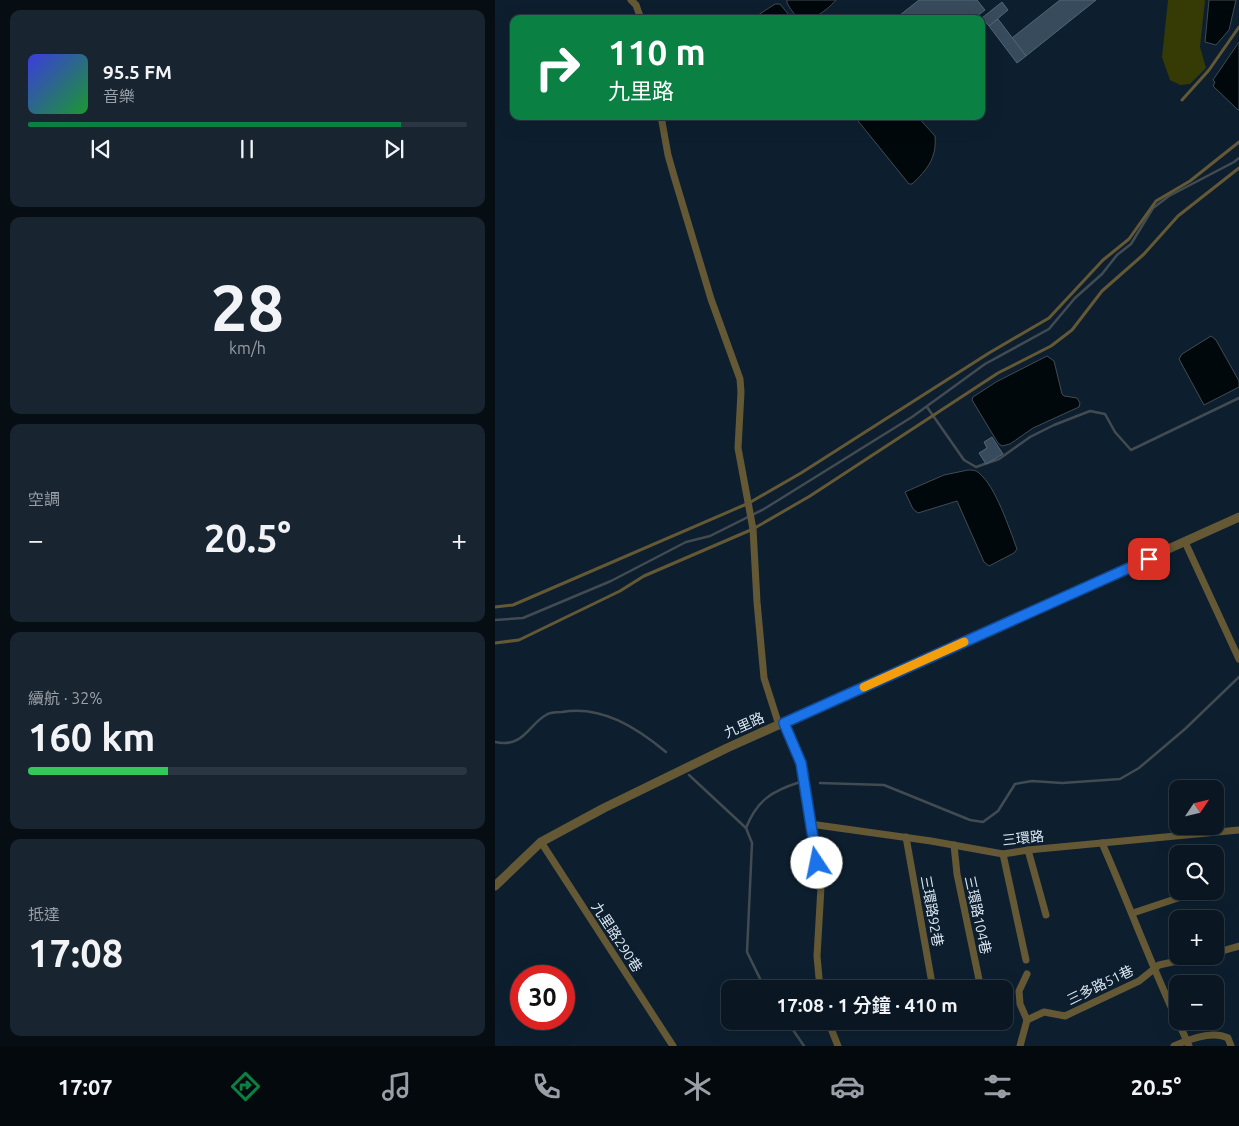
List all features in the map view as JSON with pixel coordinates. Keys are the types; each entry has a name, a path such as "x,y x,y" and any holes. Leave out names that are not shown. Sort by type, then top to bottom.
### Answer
{"street":[{"path":"631,0 636,5 640,15"},
{"path":"662,120 674,176 722,330 740,379 738,448 753,529 755,584 764,678 781,724 801,763 821,888 817,956 819,980"},
{"name":"九里路","path":"495,886 541,842 612,804 781,724 1239,517"},
{"path":"1185,542 1239,659"},
{"name":"三環路","path":"810,824 906,837 1003,854 1239,830"},
{"name":"三環路92巷","path":"906,837 931,980"},
{"name":"九里路290巷","path":"541,842 673,1046"},
{"path":"1103,843 1133,913 1153,968 1169,1002"},
{"name":"三環路104巷","path":"954,845 957,874 979,980"},
{"path":"1028,850 1047,915"},
{"path":"1003,854 1026,960"},
{"path":"1133,913 1172,900"},
{"path":"1224,950 1239,946"},
{"path":"1153,968 1169,963"},
{"name":"三多路51巷","path":"1027,1020 1044,1012 1065,1016 1139,981 1153,968"},
{"path":"1020,1046 1027,1020 1020,1004 1019,991 1027,974"},
{"path":"832,1030 838,1046"},
{"path":"1182,1030 1188,1043"},
{"path":"1174,1046 1221,1035 1228,1038 1231,1046"}],"lane":[{"path":"1182,100 1209,70 1239,27"},
{"path":"495,607 513,606 749,503 801,473 989,353 1049,318 1103,260 1129,239 1156,201 1190,181 1239,142"},
{"path":"495,643 519,640 620,591 644,576 753,529 810,496 998,373 1051,346 1072,330 1102,291 1144,254 1179,216 1239,168"}],"green space":[{"path":"1168,0 1205,0 1200,47 1206,68 1190,84 1180,85 1170,80 1162,57"}],"shaded area":[{"path":"787,0 836,0 818,15 796,15 787,3"},
{"path":"1209,0 1236,0 1229,30 1216,45 1205,42"},
{"path":"775,4 780,4 789,15 758,15"},
{"path":"1239,42 1238,110 1213,86 1215,82 1213,80"},
{"path":"857,120 921,120 935,136 933,157 930,163 912,184 909,184"},
{"path":"1211,336 1216,340 1239,381 1239,387 1204,405 1179,359 1182,354"},
{"path":"1047,356 1054,361 1062,394 1077,398 1080,403 1079,407 1033,428 1010,444 1002,446 998,443 972,400 973,397 996,382"},
{"path":"968,470 978,472 991,488 1017,549 1014,553 989,566 984,562 957,501 918,513 913,509 905,492 944,475"}],"building":[{"path":"919,0 977,0 985,10 978,15 900,15"},
{"path":"1060,0 1096,0 1026,56 1012,38"},
{"path":"1002,2 1008,10 989,26 985,21 985,16"},
{"path":"998,19 1026,56 1017,63 989,26"},
{"path":"992,437 1003,454 986,464 979,453 987,448 984,442"}],"waterway":[{"path":"495,620 523,618 611,581 686,542 710,536 764,509 912,417 985,364 1049,329 1075,298 1102,274 1117,255 1131,244 1153,208 1169,196 1239,158"},
{"path":"927,407 964,460 976,467 999,459 1030,437 1054,425 1090,411 1105,414 1115,432 1131,450 1239,398"},
{"path":"820,783 884,785 970,820 983,822 998,811 1015,784 1032,781 1062,783 1120,779 1139,768 1185,729 1239,677"},
{"path":"495,742 505,743 519,739 549,713 577,711 605,715 618,720 666,752"},
{"path":"689,775 746,828 752,843 747,952 761,980"},
{"path":"746,828 755,810 767,798 781,789 800,782"},
{"path":"793,1030 804,1046"}],"slow traffic":[{"path":"864,687 964,642"}],"route":[{"path":"817,863 801,763 784,723 1149,559"}]}
